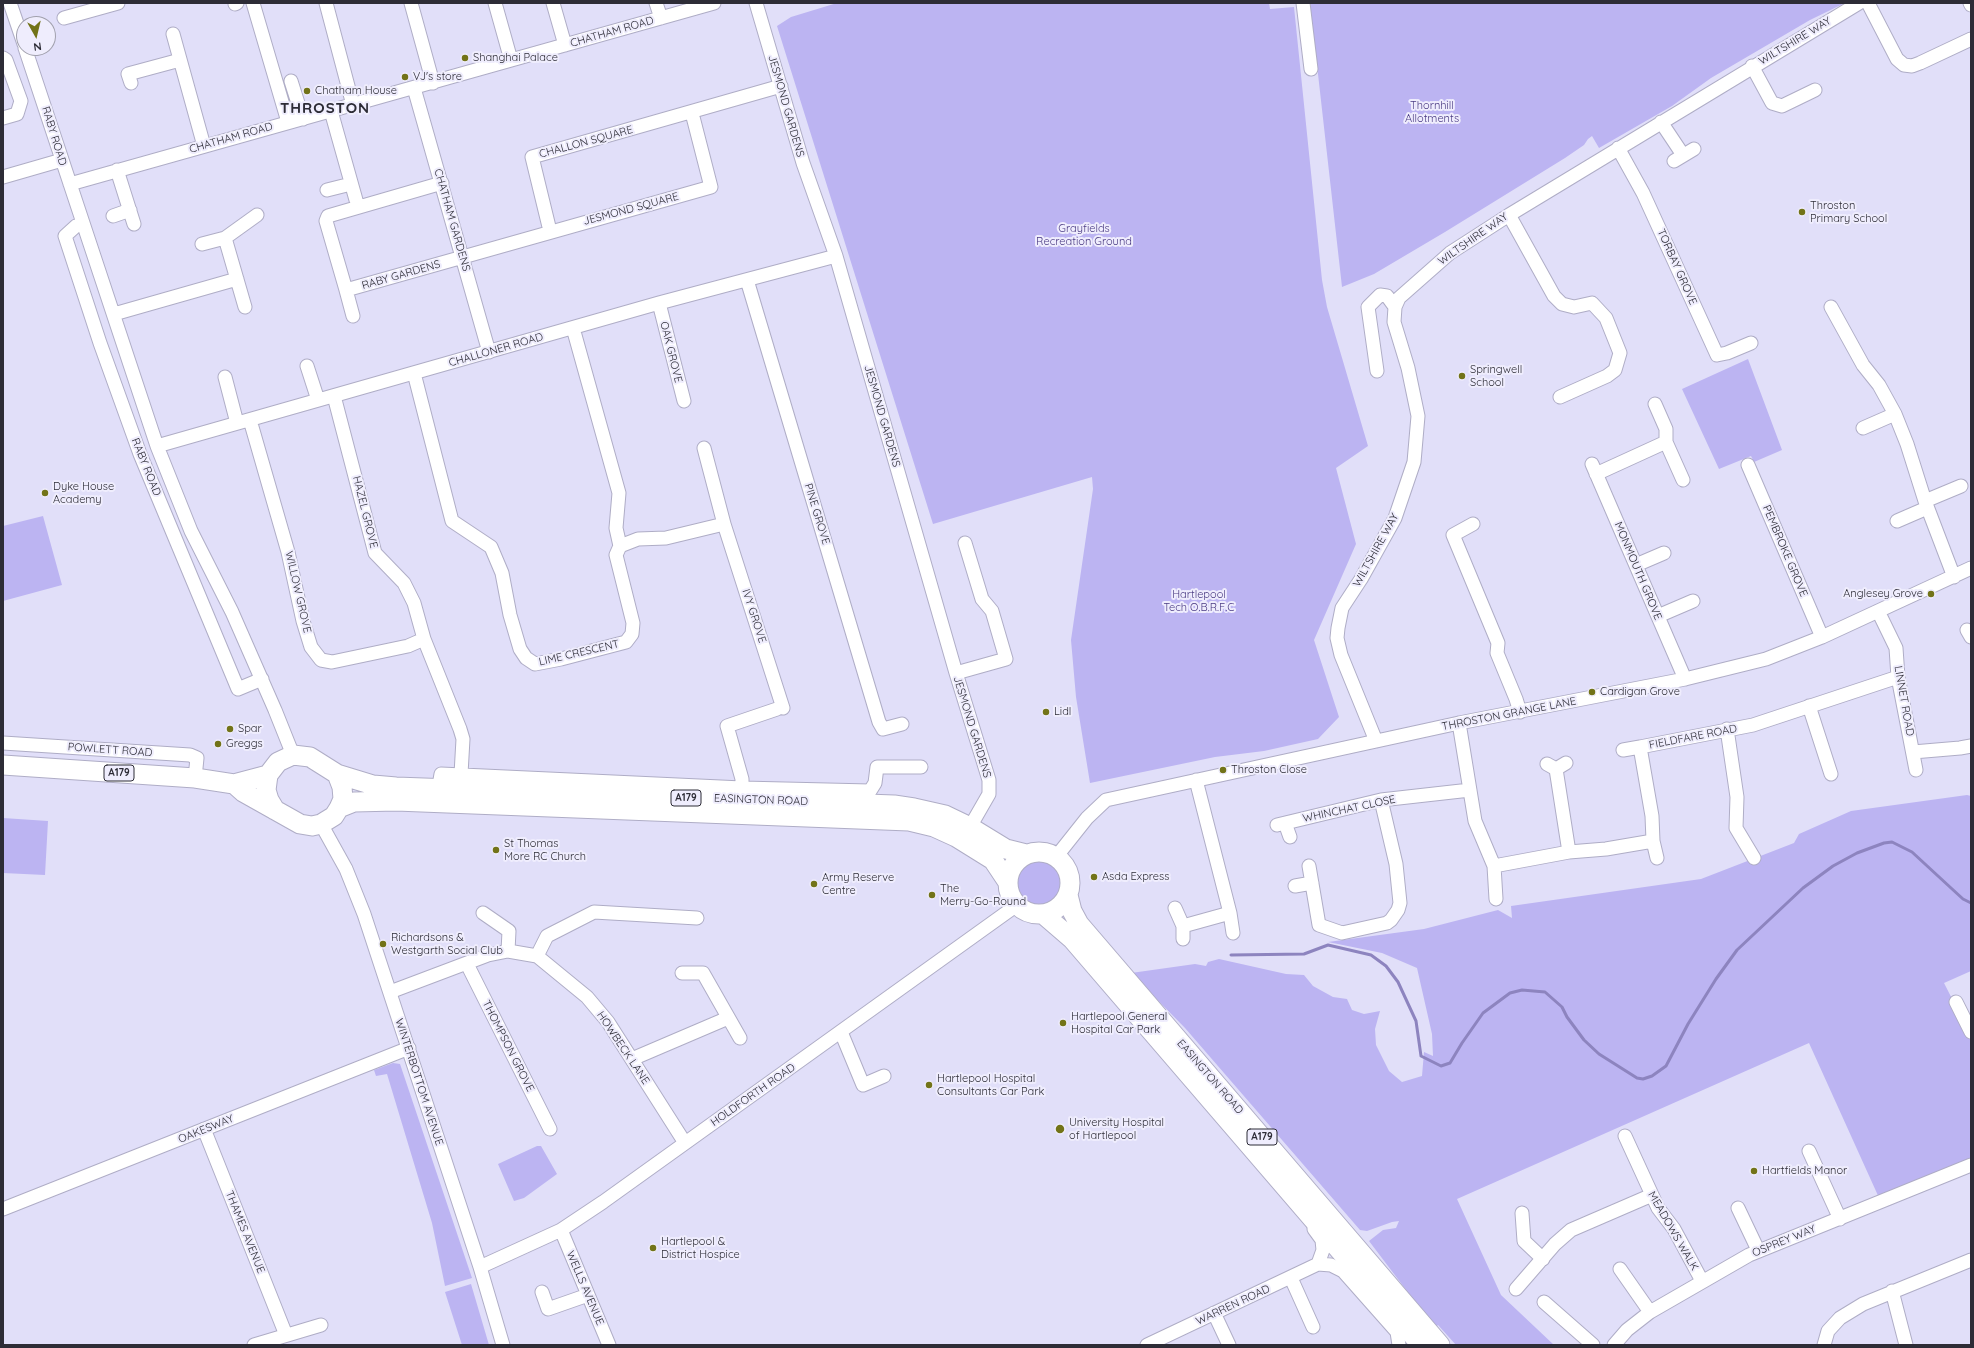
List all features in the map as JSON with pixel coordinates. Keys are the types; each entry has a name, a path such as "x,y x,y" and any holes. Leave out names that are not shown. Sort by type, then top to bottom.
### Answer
{"highway":[{"name":"A179","path":"293,755 310,757 337,774"},
{"path":"275,810 269,800 266,790 268,775 278,762 293,755"},
{"name":"POWLETT ROAD","path":"3,765 196,778 234,784 268,775"},
{"name":"EASINGTON ROAD","path":"337,774 372,785 437,796"},
{"path":"337,774 342,787 343,799 339,808"},
{"name":"POWLETT ROAD","path":"234,784 243,792 275,810"},
{"name":"EASINGTON ROAD","path":"339,808 354,802 437,796 767,808 894,805 928,810 945,815 970,827 1006,849 1026,854 1044,852 1056,857 1067,870 1070,878 1068,895 1072,911 1079,924 1440,1345"},
{"name":"EASINGTON ROAD","path":"863,805 909,822 934,828 956,837 992,860 1008,880 1012,898 1017,905 1029,912 1043,914 1072,939 1420,1345"},
{"name":"A179","path":"275,810 300,824 321,824 334,816 339,808"},
{"path":"1008,880 1010,870 1016,860 1026,854"},
{"path":"1043,914 1058,907 1068,895"}],"street":[{"path":"10,3 16,21"},
{"path":"64,18 118,3"},
{"path":"254,3 288,122"},
{"path":"326,3 353,105"},
{"path":"410,3 433,83"},
{"path":"496,3 511,60"},
{"path":"553,3 565,45"},
{"path":"656,3 661,18"},
{"name":"CHATHAM ROAD","path":"70,184 714,3"},
{"name":"JESMOND GARDENS","path":"756,3 803,163 836,256 956,673 989,780 989,794 970,827"},
{"path":"1303,3 1311,69"},
{"name":"WILTSHIRE WAY","path":"1376,741 1341,655 1337,638 1342,608 1361,579 1395,518 1408,484 1414,462 1418,416 1408,368 1394,322 1395,307 1399,298 1450,253 1509,215 1752,66 1859,3"},
{"path":"1868,3 1897,59 1904,65 1912,66 1971,39"},
{"path":"173,34 204,146"},
{"name":"RABY ROAD","path":"28,56 157,446 191,531 232,612 262,679 293,755"},
{"path":"3,118 17,114 21,101 4,59"},
{"path":"131,83 128,74 180,60"},
{"name":"WILTSHIRE WAY","path":"1752,66 1772,103 1782,106 1815,90"},
{"path":"291,82 303,118"},
{"name":"CHALLON SQUARE","path":"550,232 532,157 692,113 781,86"},
{"name":"CHATHAM GARDENS","path":"414,88 489,352"},
{"path":"331,111 356,200"},
{"name":"JESMOND SQUARE","path":"550,232 711,187 692,113"},
{"path":"1661,122 1683,155"},
{"name":"TORBAY GROVE","path":"1618,148 1643,193 1717,355 1727,353 1751,343"},
{"path":"3,177 62,160"},
{"path":"117,170 134,224"},
{"path":"327,190 351,184"},
{"path":"346,290 326,221 328,216 442,184"},
{"path":"113,216 130,210"},
{"path":"202,244 225,238 257,215"},
{"path":"1509,215 1554,296 1562,304 1574,307 1592,303 1606,318 1620,353 1615,370 1607,376 1560,396"},
{"name":"RABY ROAD","path":"84,224 76,226 65,236 100,343 140,454 238,689 262,679"},
{"name":"RABY GARDENS","path":"353,316 346,290 463,258 550,232"},
{"path":"225,238 245,307"},
{"name":"CHALLONER ROAD","path":"157,446 659,303 836,256"},
{"path":"114,314 237,279"},
{"name":"PINE GROVE","path":"748,280 877,717 883,729 902,724"},
{"path":"1377,371 1368,307 1380,295 1388,296 1395,307"},
{"name":"OAK GROVE","path":"659,303 684,401"},
{"path":"1831,307 1863,365 1879,384 1895,414 1907,444 1926,505 1954,577"},
{"name":"LIME CRESCENT","path":"414,373 452,521 491,547 502,573 510,615 520,649 526,658 535,664 561,660 626,642 632,634 633,623 616,555 620,546 616,528 619,493 573,328"},
{"path":"308,366 318,400"},
{"path":"225,377 237,423"},
{"name":"HAZEL GROVE","path":"334,396 376,553 404,583 414,603 424,639 460,729 463,739 461,774"},
{"path":"1655,404 1666,429 1666,442 1682,480"},
{"path":"1863,428 1895,414"},
{"name":"WILLOW GROVE","path":"250,420 288,552 303,621 311,647 321,660 332,662 408,646 424,639"},
{"name":"MONMOUTH GROVE","path":"1666,442 1594,469 1685,678"},
{"name":"IVY GROVE","path":"704,448 724,524 780,708 723,727 742,779 742,788"},
{"name":"PEMBROKE GROVE","path":"1748,465 1822,637"},
{"path":"1897,521 1961,486"},
{"path":"620,546 638,540 666,538 724,524"},
{"path":"1472,524 1453,535 1498,643 1497,653 1520,712"},
{"path":"956,673 1006,659 992,611 982,599 965,543"},
{"path":"1636,565 1664,553"},
{"name":"THROSTON GRANGE LANE","path":"1056,857 1087,818 1106,800 1459,723 1685,678 1766,659 1822,637 1971,568"},
{"path":"1658,616 1693,601"},
{"name":"LINNET ROAD","path":"1878,611 1896,648 1898,676 1916,770"},
{"name":"FIELDFARE ROAD","path":"1657,858 1653,840 1652,816 1640,747 1753,725 1898,676"},
{"path":"1809,706 1831,774"},
{"path":"1459,723 1475,821 1494,866 1496,899"},
{"path":"1728,729 1737,797 1736,828 1754,858"},
{"name":"POWLETT ROAD","path":"3,743 190,756 197,758 196,778"},
{"path":"1913,752 1971,746"},
{"path":"1623,750 1640,747"},
{"path":"1556,765 1570,852"},
{"path":"863,805 875,782 877,767 921,767"},
{"name":"EASINGTON ROAD","path":"437,796 441,774 461,774 742,788 863,805"},
{"path":"1196,780 1230,914 1233,933"},
{"name":"WHINCHAT CLOSE","path":"1290,837 1281,824 1381,800 1470,790"},
{"path":"1309,866 1319,925 1342,933 1387,923 1394,917 1400,903 1396,864 1381,800"},
{"name":"WINTERBOTTOM AVENUE","path":"321,824 346,869 364,914 480,1267 503,1345"},
{"path":"1494,866 1570,852 1606,850 1653,840"},
{"path":"1295,886 1312,883"},
{"name":"HOLDFORTH ROAD","path":"480,1267 492,1263 561,1230 603,1202 1017,905"},
{"path":"1175,908 1183,933 1230,914"},
{"path":"537,956 547,936 594,912 697,918"},
{"path":"483,913 509,931 508,951"},
{"name":"HOWBECK LANE","path":"390,992 488,955 508,951 537,956 587,997 608,1022 684,1143"},
{"name":"THOMPSON GROVE","path":"467,964 550,1129"},
{"path":"682,973 703,974 740,1038"},
{"path":"1956,1002 1968,1018 1971,1032"},
{"path":"632,1058 728,1018"},
{"path":"841,1032 863,1085 884,1076"},
{"name":"OAKESWAY","path":"3,1210 409,1048"},
{"name":"THAMES AVENUE","path":"204,1129 286,1335"},
{"name":"MEADOWS WALK","path":"1625,1136 1658,1208 1674,1229 1702,1281"},
{"path":"1810,1152 1840,1219"},
{"name":"OSPREY WAY","path":"1614,1345 1627,1330 1650,1312 1758,1250 1840,1219 1971,1165"},
{"path":"1516,1289 1555,1244 1571,1230 1652,1195"},
{"path":"1738,1208 1758,1250"},
{"path":"1305,1209 1313,1228 1322,1240 1323,1250 1318,1264 1331,1265 1343,1271 1397,1332 1399,1345"},
{"path":"1522,1213 1524,1241 1543,1259"},
{"name":"WELLS AVENUE","path":"561,1230 609,1345"},
{"path":"1824,1345 1828,1331 1840,1318 1863,1304 1971,1260"},
{"name":"WARREN ROAD","path":"1147,1345 1318,1264"},
{"path":"1620,1269 1650,1312"},
{"path":"1291,1278 1312,1327"},
{"path":"1892,1291 1906,1345"},
{"path":"542,1292 548,1309 588,1295"},
{"path":"1544,1302 1593,1345"},
{"path":"1214,1314 1229,1345"},
{"path":"254,1345 321,1325"}],"green space":[{"name":"Grayfields Recreation Ground","path":"837,3 1269,3 1270,9 1294,7 1322,280 1327,307 1368,446 1336,468 1356,544 1314,640 1339,717 1318,739 1264,751 1215,757 1090,783 1076,697 1071,640 1093,489 1092,477 933,524 777,26 791,17"},
{"name":"Thornhill Allotments","path":"1310,3 1845,3 1810,20 1711,78 1672,106 1599,148 1592,136 1584,145 1565,158 1445,232 1374,274 1342,287"},
{"path":"1748,359 1782,450 1754,462 1751,456 1719,469 1682,389"},
{"path":"43,516 62,585 3,601 3,526"},
{"path":"1967,795 1971,796 1971,971 1944,983 1971,1036 1971,1163 1880,1200 1809,1043 1457,1199 1501,1295 1554,1345 1456,1345 1438,1325 1435,1328 1369,1241 1383,1230 1396,1228 1399,1221 1367,1231 1360,1230 1185,1028 1131,973 1195,964 1206,966 1208,962 1219,959 1286,974 1304,975 1313,986 1333,997 1347,999 1352,1010 1364,1014 1380,1011 1375,1029 1376,1045 1389,1071 1402,1082 1422,1076 1424,1052 1433,1056 1432,1034 1417,968 1382,953 1328,942 1424,929 1498,910 1512,918 1511,906 1701,879 1794,843 1799,834 1851,811"},
{"path":"3,818 48,821 45,875 3,873"},
{"path":"1038,861 1051,865 1057,871 1061,884 1057,897 1051,903 1038,907 1025,903 1019,897 1015,884 1019,871 1025,865"},
{"path":"393,1063 400,1064 472,1278 445,1286 432,1223 387,1074 376,1076 374,1070"},
{"path":"537,1146 541,1146 557,1174 524,1198 514,1201 498,1164"},
{"path":"471,1284 489,1345 462,1345 445,1292"}],"waterway":[{"path":"1231,955 1304,954 1328,945 1371,955 1386,966 1398,982 1416,1021 1421,1056 1441,1066 1450,1063 1483,1013 1510,993 1522,990 1545,992 1562,1007 1567,1017 1584,1040 1599,1054 1637,1078 1643,1079 1652,1076 1666,1066 1688,1024 1716,979 1737,950 1803,888 1833,866 1857,853 1884,843 1892,842 1912,852 1963,899 1971,903"}],"place":[{"name":"Shanghai Palace","path":"465,58"},
{"name":"VJ's store","path":"405,77"},
{"name":"Chatham House","path":"307,91"},
{"name":"Throston Primary School","path":"1802,212"},
{"name":"Springwell School","path":"1462,376"},
{"name":"Dyke House Academy","path":"45,493"},
{"name":"Anglesey Grove","path":"1931,594"},
{"name":"Cardigan Grove","path":"1592,692"},
{"name":"Lidl","path":"1046,712"},
{"name":"Spar","path":"230,729"},
{"name":"Greggs","path":"218,744"},
{"name":"Throston Close","path":"1223,770"},
{"name":"St Thomas More RC Church","path":"496,850"},
{"name":"Asda Express","path":"1094,877"},
{"name":"Army Reserve Centre","path":"814,884"},
{"name":"The Merry-Go-Round","path":"932,895"},
{"name":"Richardsons & Westgarth Social Club","path":"383,944"},
{"name":"Hartlepool General Hospital Car Park","path":"1063,1023"},
{"name":"Hartlepool Hospital Consultants Car Park","path":"929,1085"},
{"name":"University Hospital of Hartlepool","path":"1060,1129"},
{"name":"Hartfields Manor","path":"1754,1171"},
{"name":"Hartlepool & District Hospice","path":"653,1248"}],"district":[{"name":"THROSTON","path":"325,108"}],"park label":[{"name":"Hartlepool Tech O.B.R.F.C","path":"1199,601"}]}
